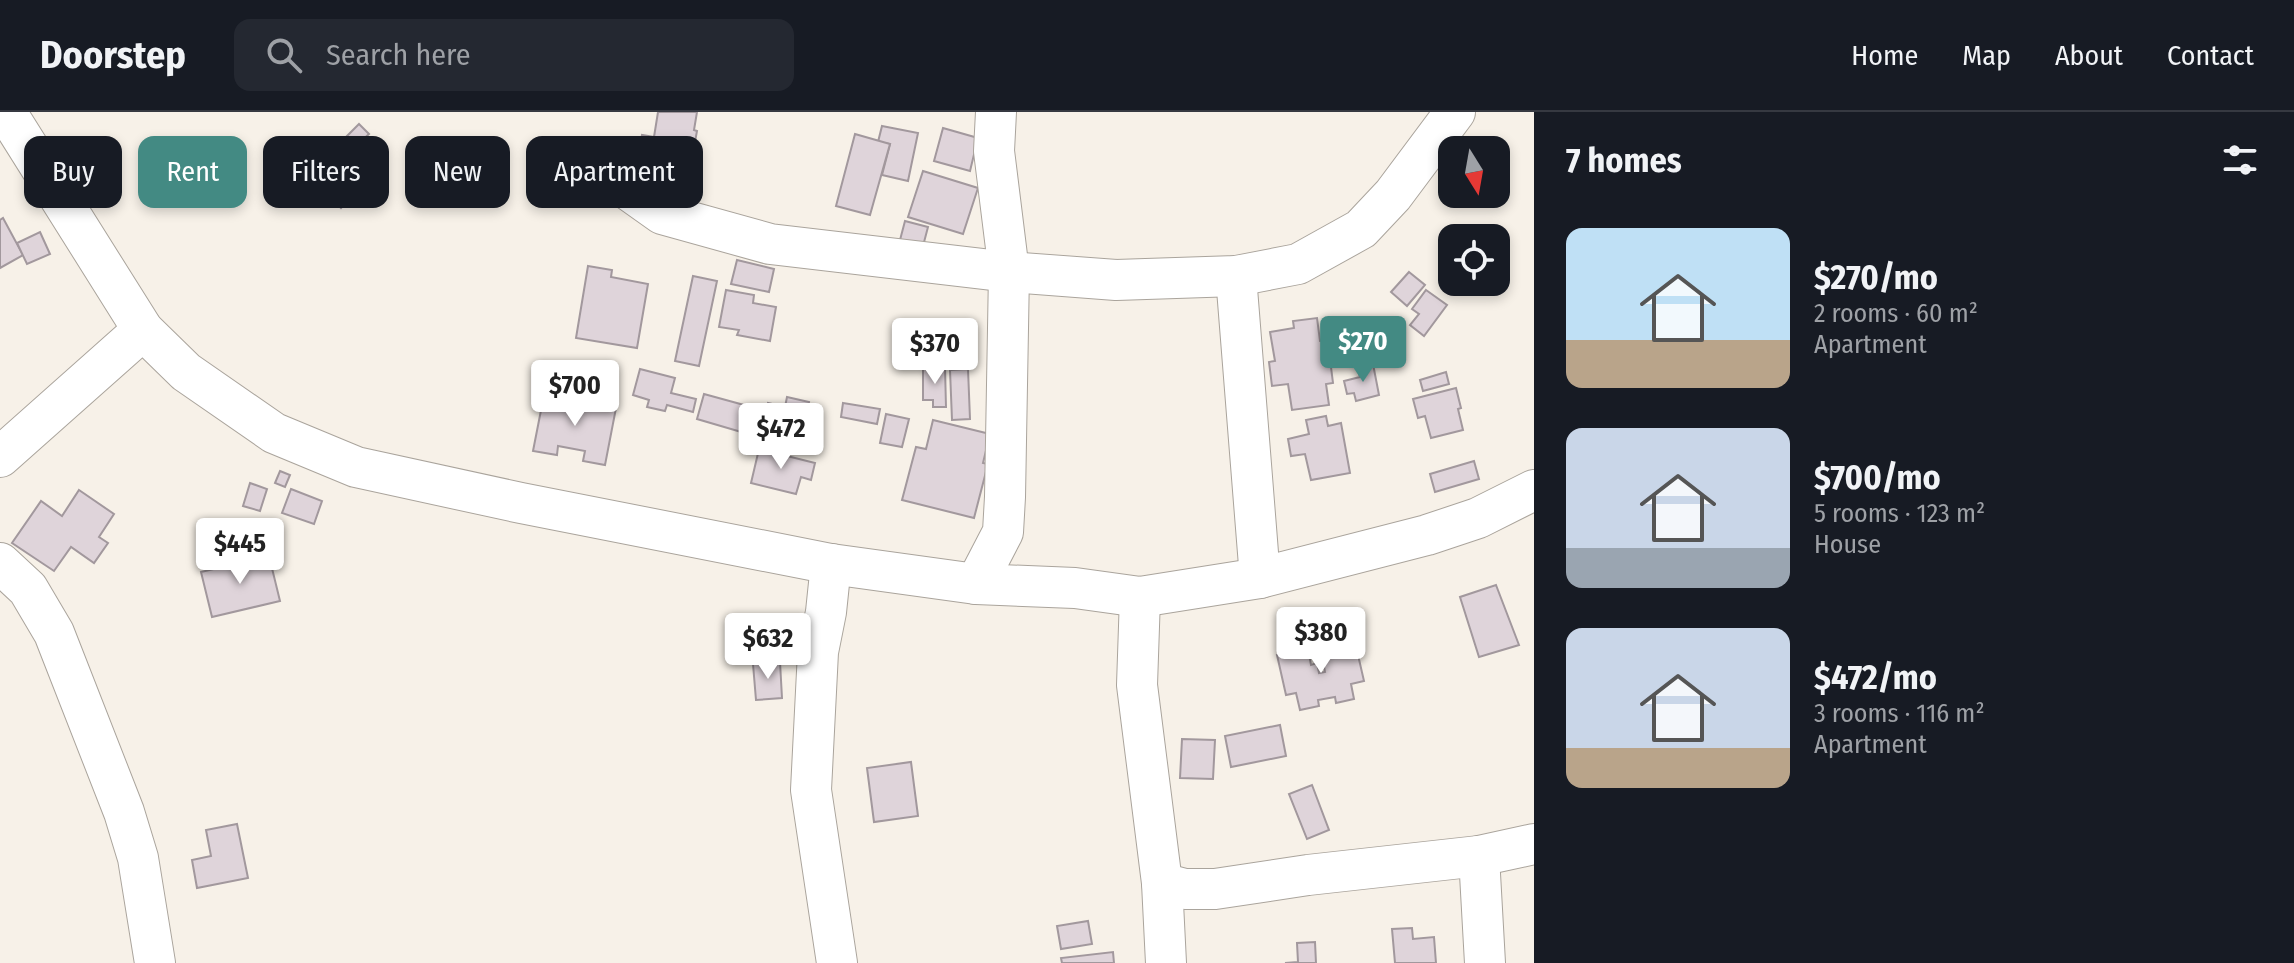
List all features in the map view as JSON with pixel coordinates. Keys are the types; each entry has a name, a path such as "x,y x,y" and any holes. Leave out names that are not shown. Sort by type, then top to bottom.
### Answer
{"street":[{"path":"6,112 143,330 186,372 274,433 356,467 831,564 976,584 1075,588 1140,597 1260,578 1427,535 1478,518 1534,490"},
{"path":"996,112 994,151 1009,272 1003,532 1026,586"},
{"path":"654,208 662,214 770,244 1009,272 1116,280 1236,276 1298,264 1361,229 1393,195 1455,112"},
{"path":"1236,276 1260,578"},
{"path":"0,457 143,330"},
{"path":"976,584 1003,532"},
{"path":"0,563 28,589 54,633 124,812 138,858 155,963"},
{"path":"831,564 818,652 811,790 837,963"},
{"path":"1140,597 1137,685 1162,883 1166,963"},
{"path":"1162,883 1185,889 1215,889 1479,856 1534,844"},
{"path":"1479,856 1485,963"}],"building":[{"path":"658,112 697,112 696,136 654,136"},
{"path":"359,124 369,134 367,136 347,136"},
{"path":"882,126 918,133 908,181 882,175 890,144 878,142"},
{"path":"943,128 978,138 970,171 934,161"},
{"path":"855,134 890,144 870,215 836,206"},
{"path":"923,171 978,188 963,234 908,217"},
{"path":"3,218 23,255 0,268 0,220"},
{"path":"905,221 928,227 923,246 900,240"},
{"path":"40,232 50,254 27,264 17,243"},
{"path":"737,260 774,269 769,292 731,284"},
{"path":"588,266 612,270 611,277 648,284 637,348 576,338"},
{"path":"1409,272 1425,285 1407,306 1391,292"},
{"path":"693,276 717,281 699,366 675,361"},
{"path":"726,290 754,295 753,303 776,307 770,341 737,335 739,330 719,327"},
{"path":"1426,290 1447,305 1424,336 1410,325 1419,314 1412,309"},
{"path":"1317,318 1320,341 1335,339 1338,366 1331,367 1333,383 1326,384 1329,405 1292,410 1288,384 1272,386 1269,362 1275,361 1270,332 1294,328 1293,321"},
{"path":"1373,364 1379,395 1356,401 1354,393 1347,394 1344,381 1360,377 1357,368"},
{"path":"945,367 946,407 933,407 933,400 923,400 923,368"},
{"path":"640,369 675,378 671,393 696,399 693,412 667,405 665,411 647,407 649,400 633,395"},
{"path":"968,369 970,419 952,420 950,370"},
{"path":"1446,372 1449,384 1423,391 1420,380"},
{"path":"1456,388 1463,430 1431,438 1425,416 1418,418 1413,399"},
{"path":"704,394 755,408 748,434 697,419"},
{"path":"544,395 616,408 605,465 583,461 585,451 558,446 557,455 533,451"},
{"path":"787,397 809,402 805,420 818,423 812,452 760,440 768,403 785,407"},
{"path":"843,403 880,409 877,424 841,417"},
{"path":"886,414 909,419 902,447 880,443"},
{"path":"1326,416 1328,426 1341,423 1350,473 1311,480 1305,454 1291,456 1288,439 1309,434 1306,420"},
{"path":"933,420 990,434 983,463 988,464 974,518 902,500 916,447 926,449"},
{"path":"759,449 815,463 811,480 801,477 796,494 751,483"},
{"path":"1474,461 1479,479 1435,492 1430,474"},
{"path":"280,471 290,475 285,487 275,483"},
{"path":"250,483 267,489 260,511 243,506"},
{"path":"291,489 322,501 314,524 282,513"},
{"path":"79,490 114,514 99,537 108,543 94,563 71,547 54,571 12,543 41,501 62,516"},
{"path":"269,556 280,601 212,617 201,572"},
{"path":"1496,585 1519,645 1479,657 1460,597"},
{"path":"1346,640 1349,657 1358,655 1364,681 1351,684 1354,699 1336,703 1335,697 1318,700 1319,706 1300,710 1296,693 1286,695 1277,655 1308,649 1311,665 1317,663 1319,673 1325,672 1320,646"},
{"path":"780,662 782,698 756,700 753,664"},
{"path":"1280,725 1286,756 1231,767 1225,736"},
{"path":"1182,739 1215,740 1213,779 1180,778"},
{"path":"911,762 918,816 874,822 867,768"},
{"path":"1312,785 1329,830 1307,839 1289,794"},
{"path":"237,824 248,878 197,888 192,860 211,856 206,830"},
{"path":"1088,921 1092,944 1061,949 1057,926"},
{"path":"1412,928 1413,939 1434,937 1436,963 1395,963 1392,929"},
{"path":"1315,942 1316,963 1285,963 1298,962 1297,943"},
{"path":"1113,952 1114,963 1062,963 1061,958"}]}
